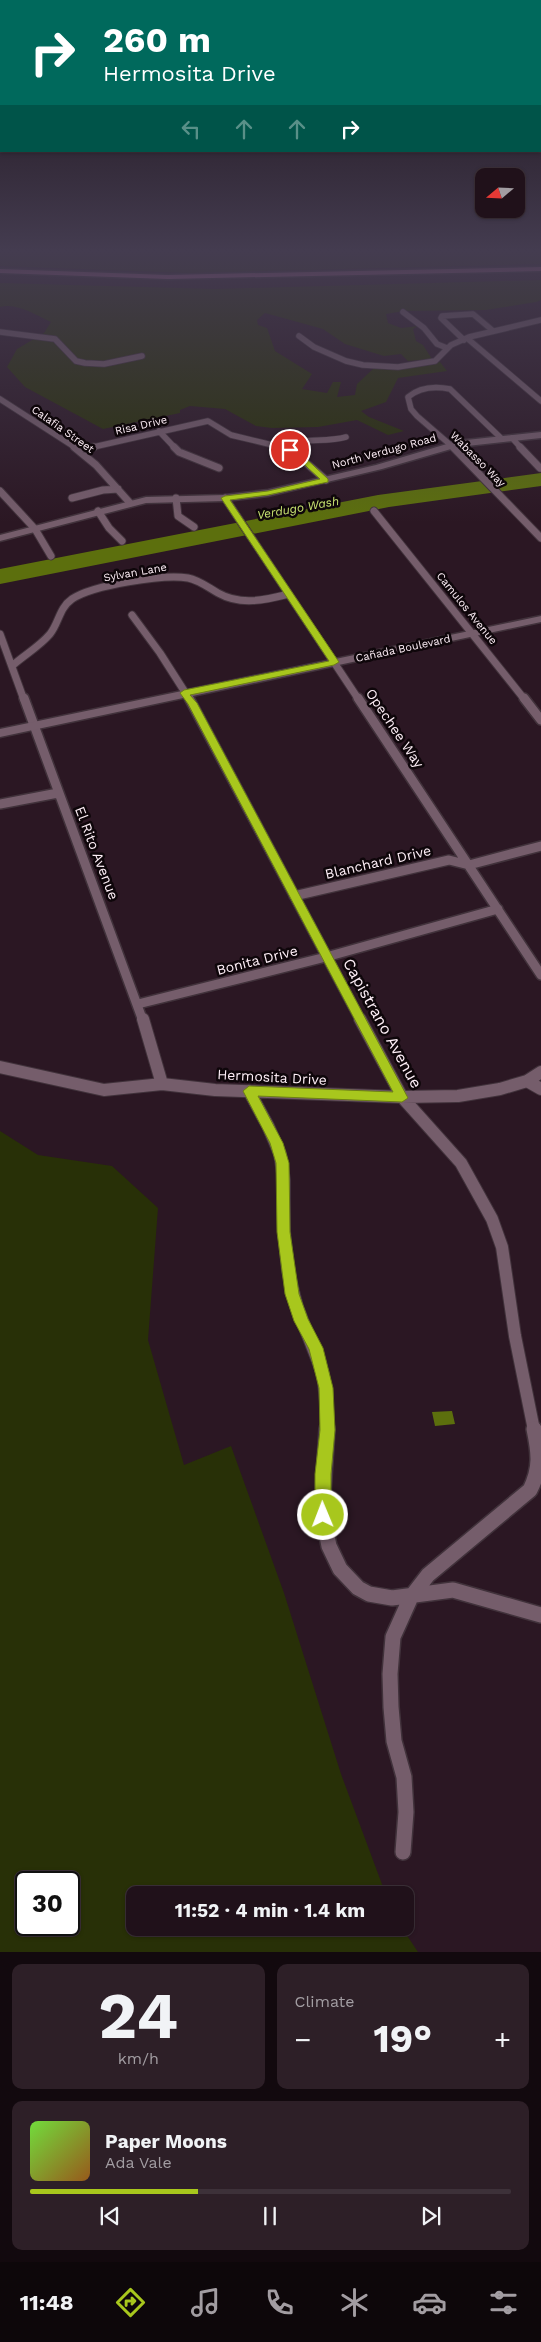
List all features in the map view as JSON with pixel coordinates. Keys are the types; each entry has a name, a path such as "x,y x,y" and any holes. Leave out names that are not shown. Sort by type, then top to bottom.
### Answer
{"main road":[{"name":"North Verdugo Road","path":"0,538 130,503 156,499 225,498 268,493 326,480 452,446 541,435"},
{"name":"Cañada Boulevard","path":"0,733 541,619"}],"street":[{"path":"57,341 76,361 85,364 104,364 142,356"},
{"path":"306,341 332,357 365,367 430,362 443,357 447,348 463,341"},
{"path":"435,341 447,348"},
{"path":"467,341 541,401"},
{"name":"Wabasso Way","path":"507,439 450,389 437,388 411,393 408,397 411,409 452,446 541,538"},
{"name":"Calafia Street","path":"0,399 79,450 130,503"},
{"name":"Risa Drive","path":"79,450 208,421 231,435 282,446"},
{"path":"159,432 179,452 219,468"},
{"path":"282,446 294,440 305,438 339,440 346,437"},
{"path":"507,439 540,468"},
{"path":"282,446 297,455 326,480"},
{"path":"72,498 116,487"},
{"path":"0,492 35,528 45,541 51,556"},
{"path":"176,498 178,516 194,527"},
{"name":"Opechee Way","path":"225,498 540,971"},
{"name":"Camulos Avenue","path":"374,511 541,720"},
{"path":"98,512 109,528 122,541"},
{"name":"Sylvan Lane","path":"12,666 52,633 57,614 66,604 79,595 138,581 170,577 198,581 226,597 242,602 257,601 289,594"},
{"name":"Capistrano Avenue","path":"132,615 160,653 192,703 402,1098 461,1163 492,1219 502,1247 515,1336 540,1455 538,1476 530,1490 428,1575 411,1597 393,1637 390,1674 394,1741 404,1777 406,1812 404,1852"},
{"name":"El Rito Avenue","path":"0,634 138,1004 162,1084"},
{"path":"0,804 58,793"},
{"path":"469,865 541,846"},
{"name":"Blanchard Drive","path":"294,896 449,860 469,865"},
{"name":"Bonita Drive","path":"138,1004 326,957 498,909"},
{"name":"Hermosita Drive","path":"0,1067 104,1090 162,1084 249,1091 402,1098 458,1096 500,1089 527,1082 541,1072"},
{"path":"527,1082 541,1089"},
{"path":"249,1091 276,1143 282,1163 284,1232 292,1294 301,1321 316,1348 326,1388 327,1430 323,1483 326,1537 339,1568 358,1588 379,1598 411,1597 441,1590 453,1590 541,1615"}],"shaded area":[{"path":"30,341 272,341 275,351 312,374 302,389 327,393 333,382 341,382 337,397 355,395 357,384 373,369 440,362 447,371 398,378 386,402 361,411 369,417 404,431 388,435 357,420 318,427 272,428 256,426 225,409 190,406 180,410 180,413 103,429 25,387 7,367 17,349"},
{"path":"341,341 416,341 423,345 432,359 408,361 401,354 384,356"},
{"path":"541,473 541,486 389,507 0,584 0,569 378,495"},
{"path":"0,1131 38,1155 112,1166 158,1208 148,1340 184,1465 231,1446 284,1593 341,1774 383,1886 126,1886 126,1936 407,1936 418,1952 0,1952"},
{"path":"452,1411 455,1424 435,1426 432,1412"}],"route":[{"path":"290,450 326,480 253,496 225,498 334,662 184,693 192,703 402,1098 249,1091 276,1143 282,1163 284,1232 292,1294 301,1321 316,1348 323,1370 326,1388 327,1430 323,1474 323,1515"}],"water label":[{"name":"Verdugo Wash","path":"298,508"}]}
